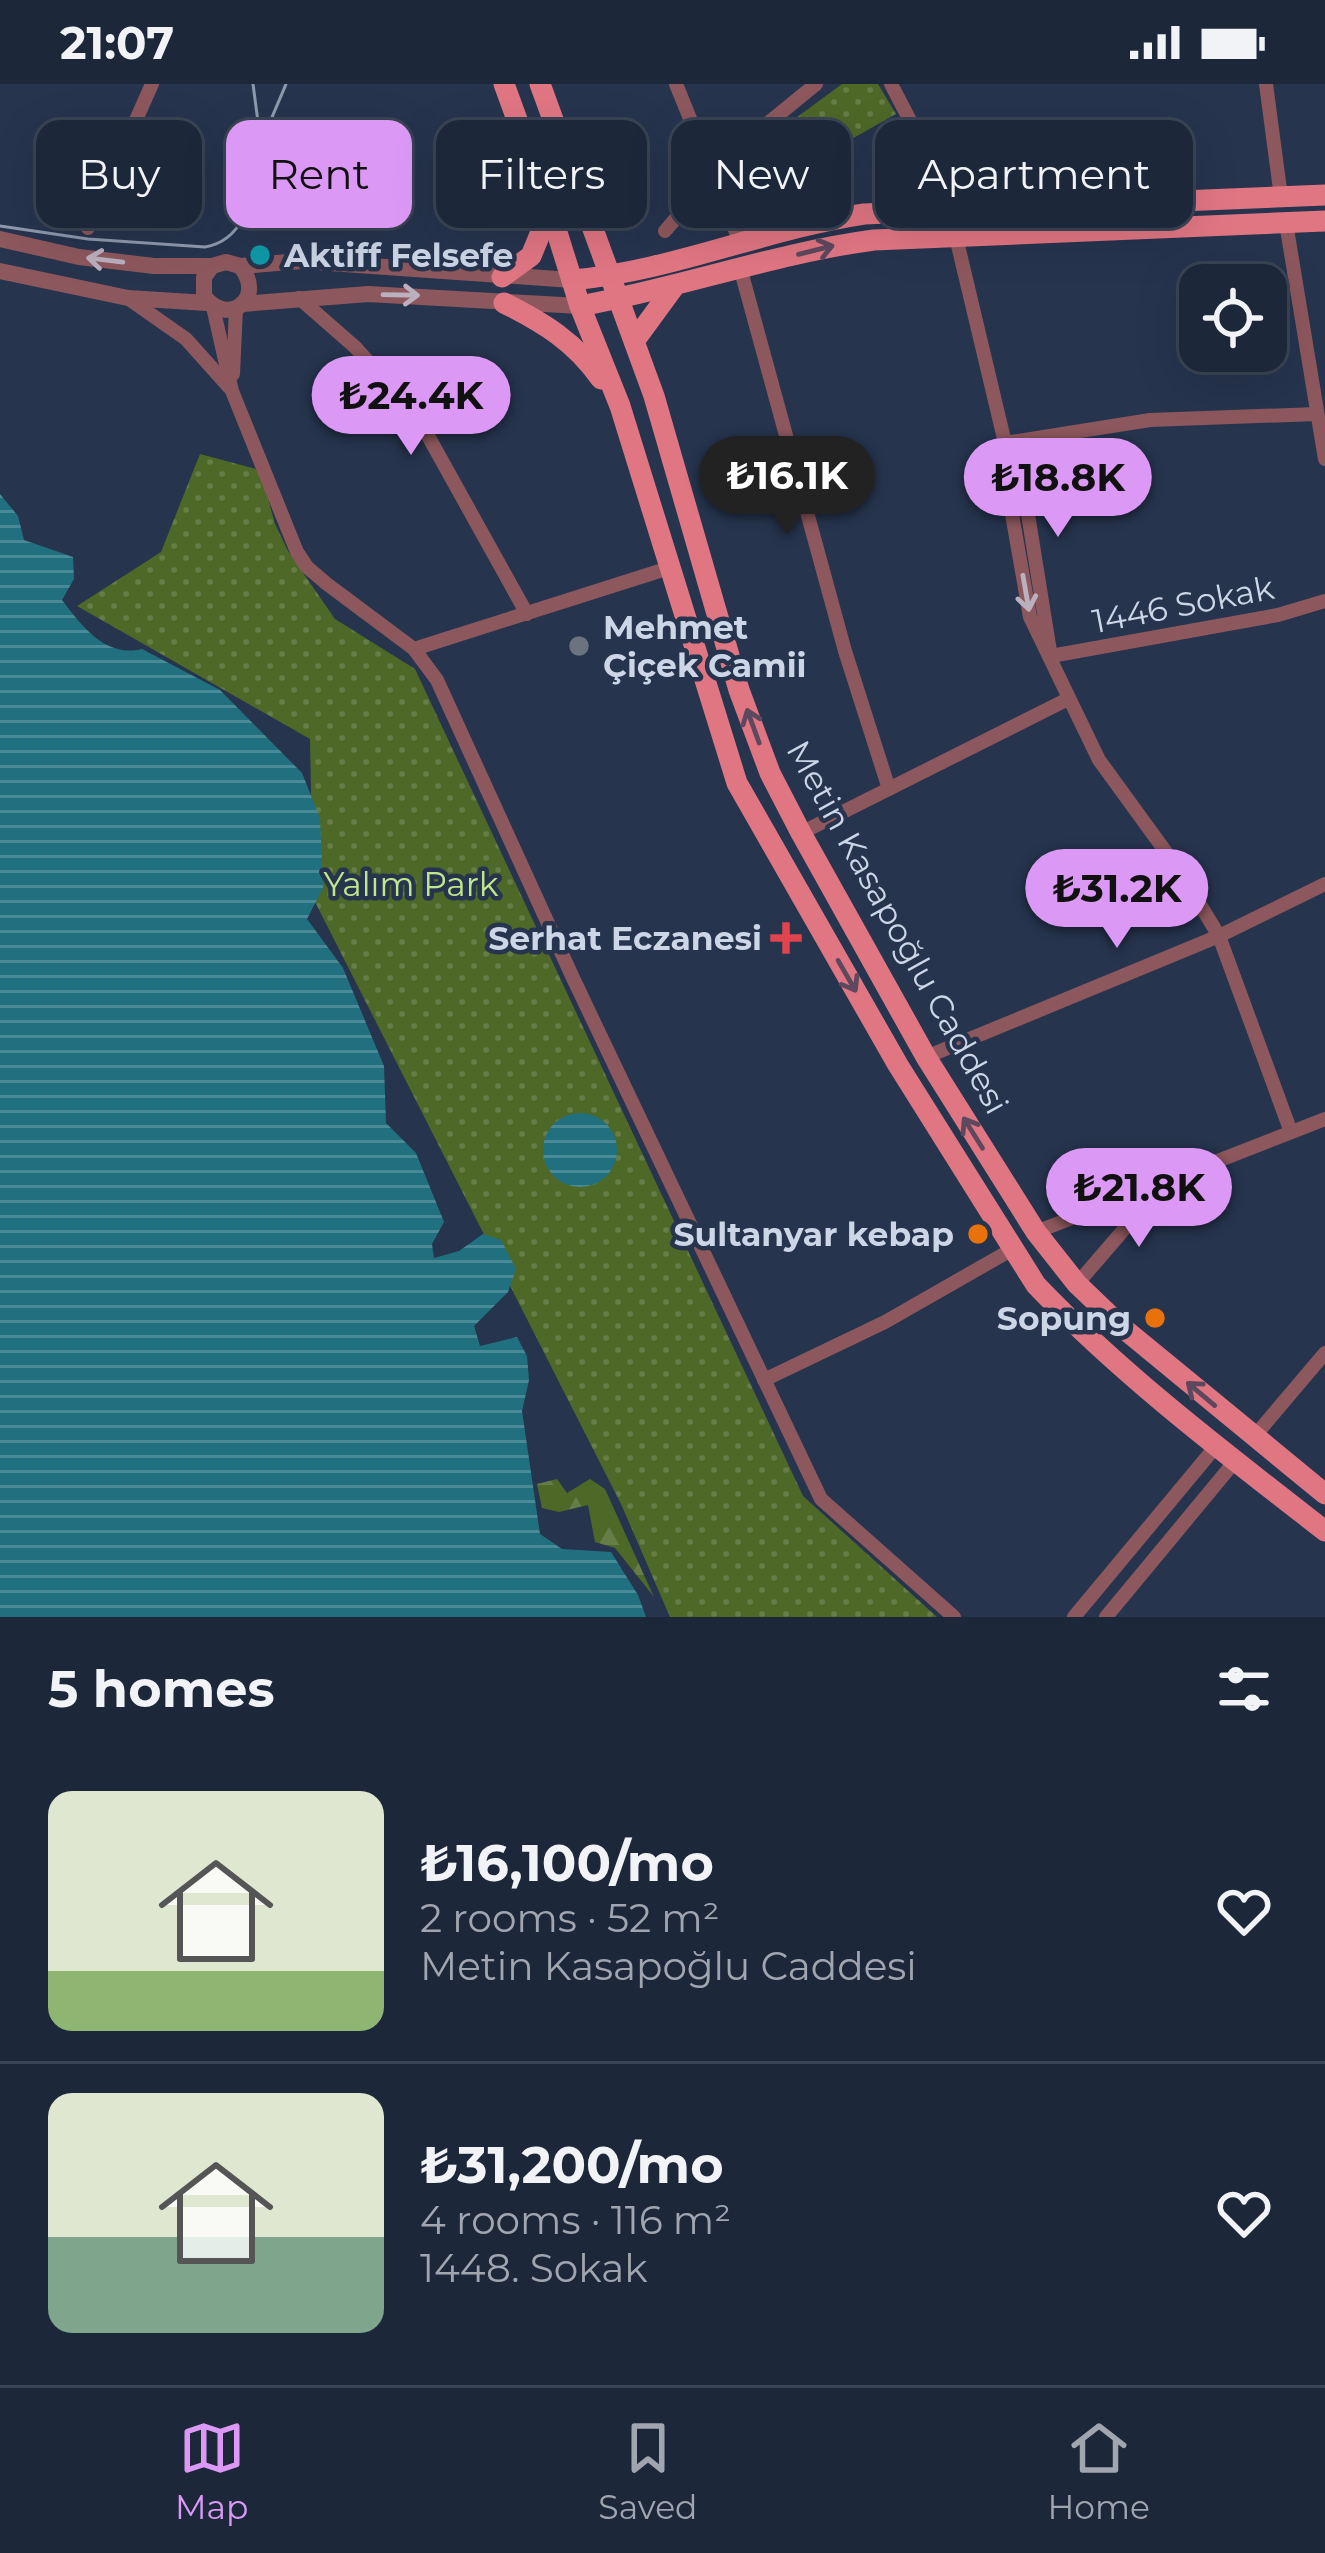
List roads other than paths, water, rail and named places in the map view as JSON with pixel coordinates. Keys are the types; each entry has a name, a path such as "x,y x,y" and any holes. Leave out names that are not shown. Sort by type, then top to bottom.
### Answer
{"main road":[{"name":"Metin Kasapoğlu Caddesi","path":"504,84 517,120"},
{"name":"Metin Kasapoğlu Caddesi","path":"541,84 635,340 739,690 770,773 801,833 926,1057 1036,1232 1077,1284 1123,1328 1325,1494"},
{"path":"1193,201 1325,195"},
{"path":"572,280 662,264 875,214"},
{"path":"580,306 673,288 828,246 1325,221"},
{"path":"502,278 531,256 543,228"},
{"name":"Metin Kasapoğlu Caddesi","path":"556,228 580,306 620,406 737,783 898,1065 1036,1286 1217,1445 1325,1531"},
{"path":"597,232 612,249 632,260 662,264"},
{"path":"635,340 673,288"},
{"path":"504,303 571,342 620,406"}],"street":[{"path":"676,84 689,120"},
{"path":"772,120 816,84"},
{"path":"891,84 910,120"},
{"path":"1266,84 1281,197"},
{"path":"133,120 148,85"},
{"path":"664,231 671,222"},
{"path":"1286,223 1325,459"},
{"path":"734,228 740,242"},
{"path":"956,237 1005,442 1022,477 1051,656 1099,760 1179,870 1219,936 1291,1132"},
{"path":"0,239 79,257 154,266 301,260 572,280"},
{"path":"212,266 202,283 232,391 307,567 414,649 437,680 821,1499 954,1617"},
{"path":"232,391 239,307 250,285 239,266"},
{"path":"0,271 128,298 239,307 299,298 423,296 580,306"},
{"path":"741,271 845,651 889,788"},
{"path":"128,298 186,340 232,391"},
{"path":"299,298 355,347 417,416 526,614"},
{"path":"1005,442 1150,420 1317,414"},
{"path":"414,649 669,568"},
{"name":"1446 Sokak","path":"1051,656 1278,615 1325,602"},
{"path":"801,833 1069,699"},
{"path":"926,1057 1219,936 1325,884"},
{"path":"1036,1232 1325,1119"},
{"path":"1077,1284 1164,1183"},
{"path":"764,1380 886,1322 1011,1250"},
{"path":"1253,1438 1325,1353"},
{"path":"1074,1617 1217,1445"},
{"path":"1106,1617 1236,1460"}],"tram line":[{"path":"253,84 258,120"},
{"path":"0,226 88,239 205,247 221,241 243,219 267,130 286,84"}],"place":[{"name":"Aktiff Felsefe","path":"260,255"},
{"name":"Mehmet Çiçek Camii","path":"579,646"},
{"name":"Serhat Eczanesi","path":"786,938"},
{"name":"Sultanyar kebap","path":"978,1234"},
{"name":"Sopung","path":"1155,1318"}],"park label":[{"name":"Yalım Park","path":"411,884"}]}
